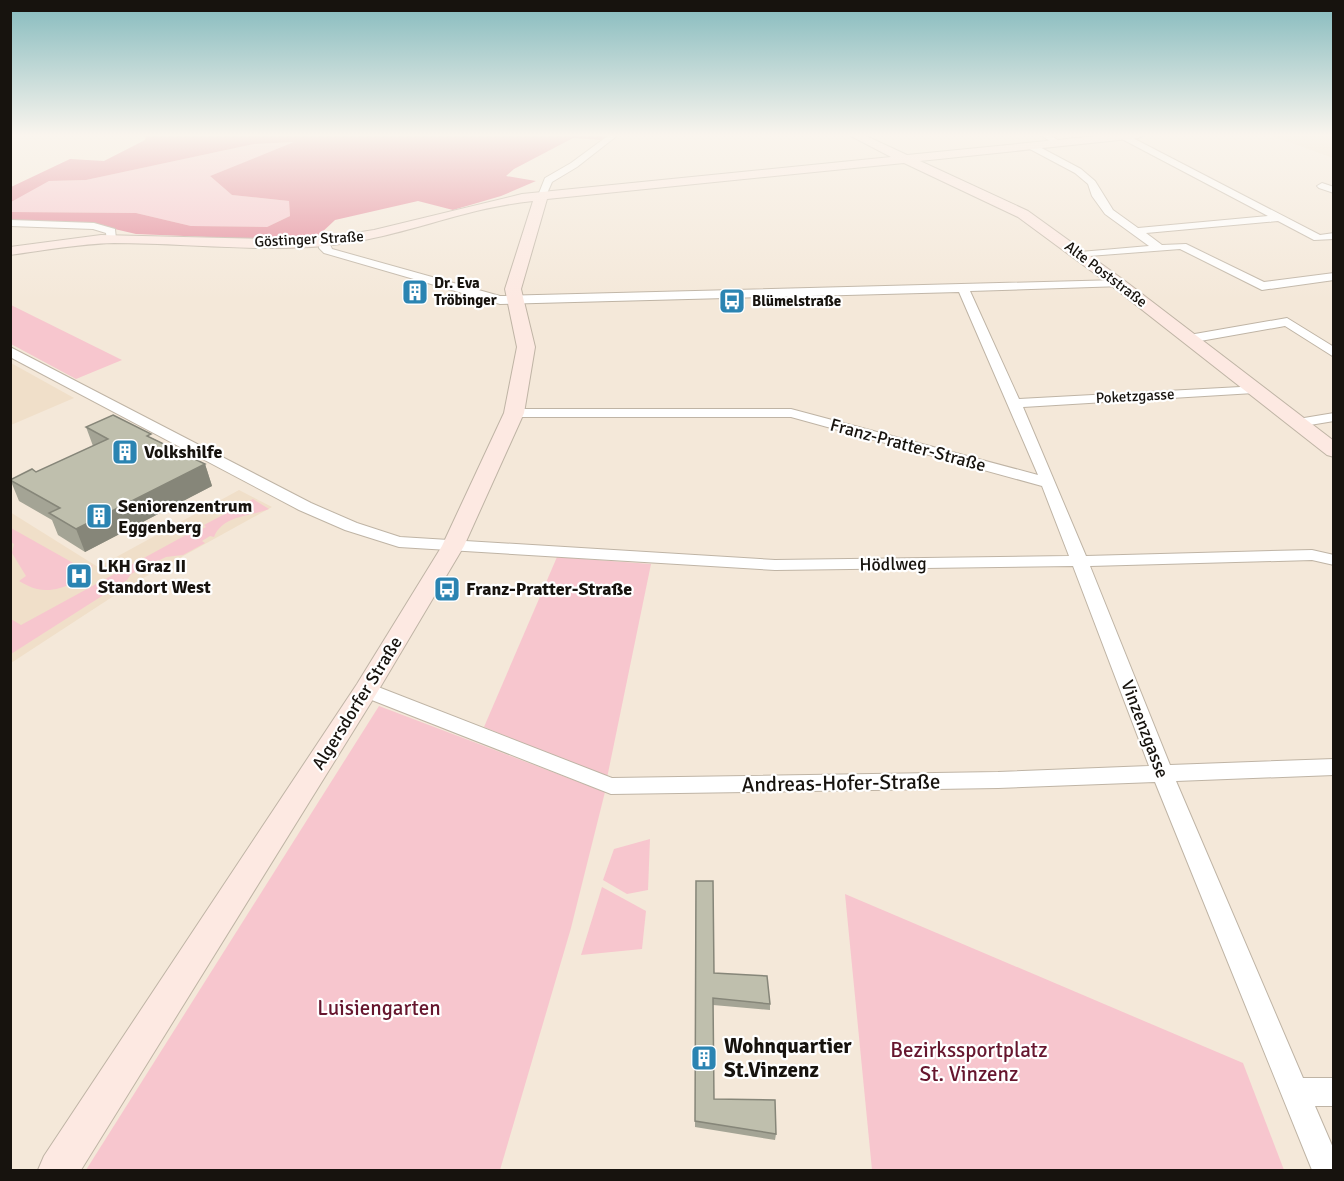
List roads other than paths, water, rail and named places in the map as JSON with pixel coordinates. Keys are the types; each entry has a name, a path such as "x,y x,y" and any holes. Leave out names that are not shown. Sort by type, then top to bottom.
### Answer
{"main road":[{"name":"Göstinger Straße","path":"10,251 111,239 278,244 324,242 413,228 488,204 590,190"},
{"name":"Alte Poststraße","path":"971,190 1023,214 1080,255 1334,451"},
{"name":"Algersdorfer Straße","path":"58,1170 366,690 453,546 514,414 526,347 513,289 541,195"}],"street":[{"path":"541,195 543,190"},
{"path":"1095,190 1109,212 1158,247"},
{"path":"1227,190 1318,238 1334,236"},
{"path":"1135,231 1281,218"},
{"path":"10,223 94,226 111,231 111,239"},
{"path":"324,242 324,248 328,251 482,296 514,300 1119,284"},
{"path":"1080,255 1158,247 1188,248 1262,286 1334,276"},
{"name":"Vinzenzgasse","path":"963,288 1016,403 1162,773 1327,1170"},
{"path":"1189,339 1287,322 1334,353"},
{"path":"10,351 255,481 362,533 399,542 453,546"},
{"name":"Poketzgasse","path":"1016,403 1254,389"},
{"name":"Franz-Pratter-Straße","path":"514,414 646,411 791,413 1049,483"},
{"path":"1298,423 1334,417"},
{"name":"Hödlweg","path":"453,546 775,565 1311,555 1334,560"},
{"name":"Andreas-Hofer-Straße","path":"366,690 611,786 998,780 1334,767"},
{"path":"1295,1092 1334,1092"}],"place":[{"name":"Dr. Eva Tröbinger","path":"415,292"},
{"name":"Blümelstraße","path":"732,301"},
{"name":"Volkshilfe","path":"125,452"},
{"name":"Seniorenzentrum Eggenberg","path":"99,516"},
{"name":"LKH Graz II Standort West","path":"79,576"},
{"name":"Franz-Pratter-Straße","path":"447,589"},
{"name":"Wohnquartier St.Vinzenz","path":"704,1058"}],"park label":[{"name":"Luisiengarten","path":"379,1008"},
{"name":"Bezirkssportplatz St. Vinzenz","path":"969,1062"}]}
